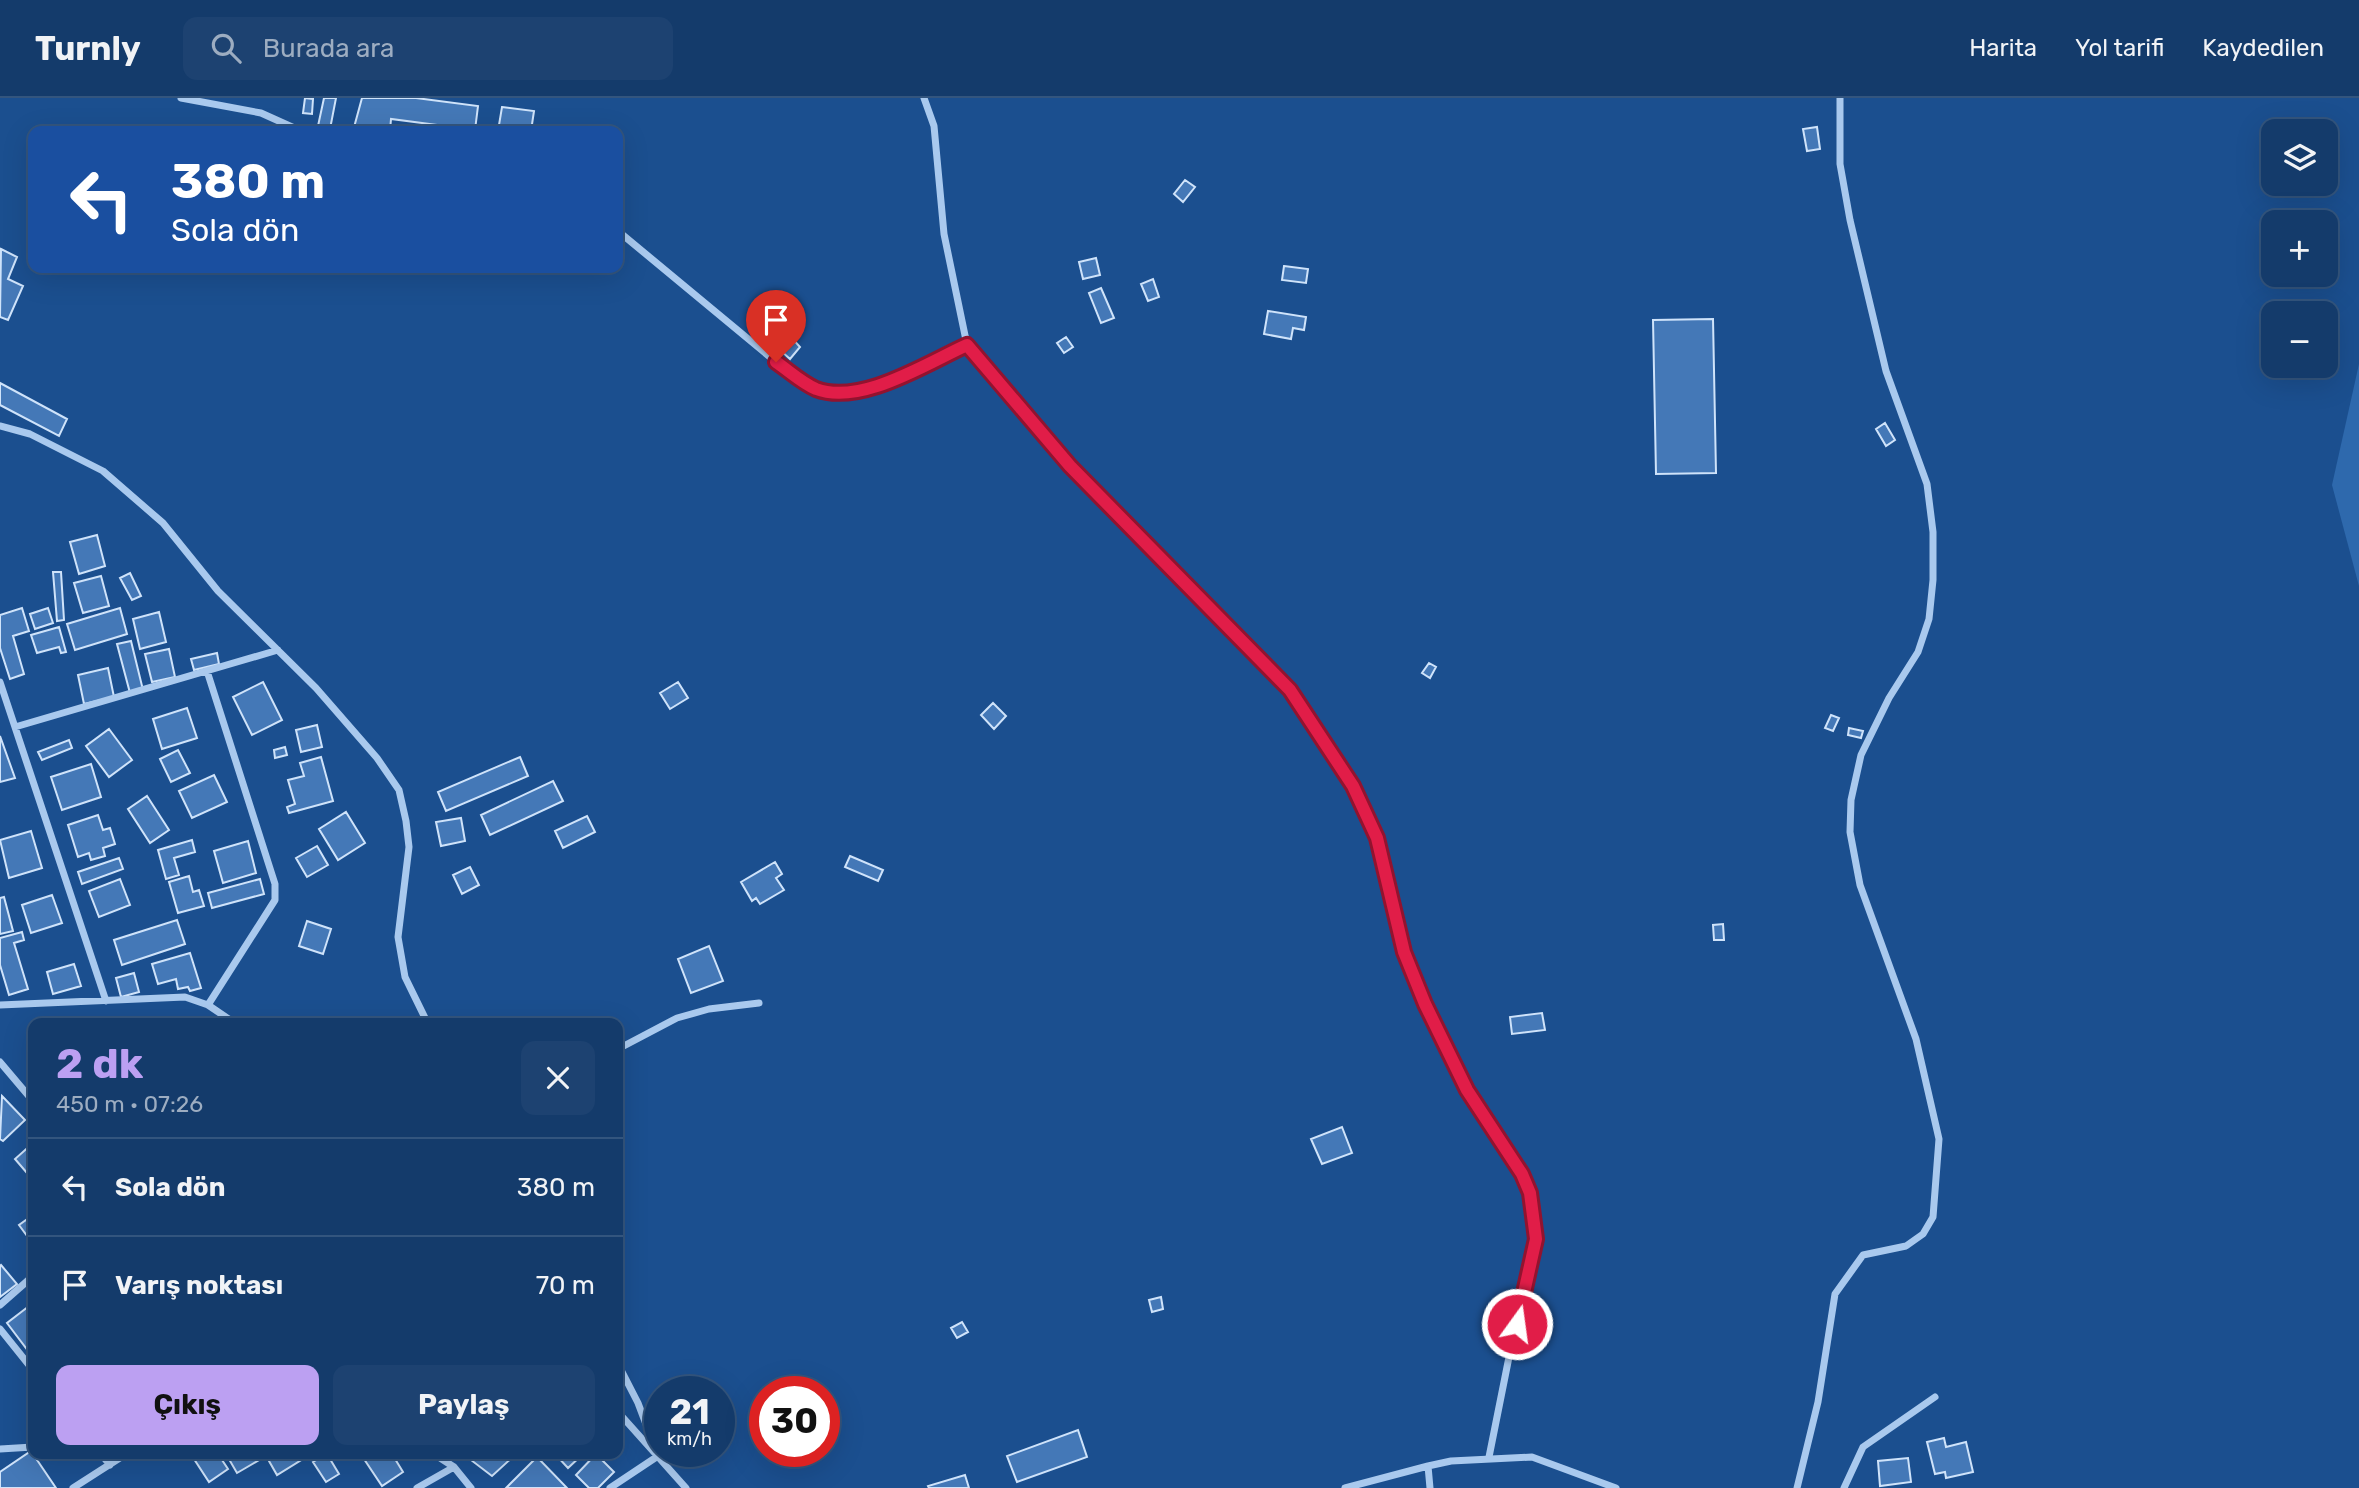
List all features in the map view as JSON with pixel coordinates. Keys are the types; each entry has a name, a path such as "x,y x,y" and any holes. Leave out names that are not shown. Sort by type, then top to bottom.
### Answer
{"street":[{"path":"181,98 261,113 291,126"},
{"path":"924,98 934,126 944,234 967,345 1070,466 1290,690 1353,786 1377,838 1404,952 1425,1004 1467,1090 1522,1174 1535,1218 1534,1258 1489,1457"},
{"path":"1797,1488 1818,1402 1835,1294 1863,1255 1906,1246 1923,1234 1933,1217 1939,1139 1916,1039 1860,885 1850,832 1851,800 1861,755 1889,698 1918,652 1929,619 1933,580 1933,532 1927,484 1886,371 1844,190 1839,140 1840,98"},
{"path":"623,234 776,362 814,388 842,393 866,390 967,345"},
{"path":"0,426 30,434 103,471 163,523 218,591 316,688 377,758 399,790 409,847 398,937 405,977 425,1018"},
{"path":"15,727 278,650"},
{"path":"207,671 275,884 275,900 208,1005"},
{"path":"0,685 106,1001"},
{"path":"0,1005 185,997 208,1005 227,1018"},
{"path":"623,1046 677,1018 709,1009 759,1003"},
{"path":"0,1062 28,1095"},
{"path":"0,1305 28,1280"},
{"path":"0,1329 28,1364"},
{"path":"623,1373 644,1420"},
{"path":"1844,1488 1863,1447 1935,1397"},
{"path":"623,1418 644,1441"},
{"path":"0,1449 28,1447"},
{"path":"1345,1488 1428,1466 1489,1457 1532,1457 1616,1488"},
{"path":"105,1459 110,1465"},
{"path":"73,1488 118,1459"},
{"path":"442,1459 454,1467 471,1488"},
{"path":"610,1488 644,1465"},
{"path":"1428,1466 1430,1488"},
{"path":"417,1488 454,1467"},
{"path":"667,1467 687,1488"}],"shaded area":[{"path":"2359,364 2359,586 2332,485"}],"building":[{"path":"305,98 313,99 312,114 303,113"},
{"path":"324,98 336,98 331,126 318,126"},
{"path":"362,98 416,98 478,106 476,126 444,126 391,119 390,126 354,126"},
{"path":"502,107 534,111 532,126 499,126"},
{"path":"1817,127 1820,149 1807,151 1803,129"},
{"path":"1185,180 1195,187 1183,202 1174,194"},
{"path":"1,249 17,257 8,279 23,286 8,320 0,317"},
{"path":"1096,258 1100,275 1083,279 1079,262"},
{"path":"1284,266 1308,269 1306,283 1282,280"},
{"path":"1153,279 1159,297 1148,301 1141,284"},
{"path":"1101,288 1114,318 1101,323 1089,293"},
{"path":"1268,311 1306,317 1304,330 1293,328 1291,339 1264,334"},
{"path":"1713,319 1716,473 1656,474 1653,320"},
{"path":"791,337 800,347 790,359 780,350"},
{"path":"1066,337 1073,347 1064,353 1057,343"},
{"path":"0,383 67,419 59,436 0,405"},
{"path":"1885,423 1895,440 1886,446 1876,429"},
{"path":"97,535 105,566 79,574 70,542"},
{"path":"53,572 61,572 64,620 57,621"},
{"path":"130,573 141,596 132,600 120,578"},
{"path":"101,576 109,606 83,613 74,583"},
{"path":"22,608 29,631 13,636 24,674 10,679 0,648 0,615"},
{"path":"48,608 53,623 35,629 30,614"},
{"path":"120,608 127,634 75,650 67,624"},
{"path":"159,612 166,642 140,649 133,619"},
{"path":"59,627 66,652 61,653 59,647 37,653 31,635"},
{"path":"131,641 143,690 130,693 117,644"},
{"path":"169,649 175,677 152,682 145,654"},
{"path":"217,653 219,664 194,670 191,659"},
{"path":"1429,663 1436,667 1430,678 1422,673"},
{"path":"108,668 114,697 84,704 78,675"},
{"path":"263,682 282,720 252,735 233,697"},
{"path":"678,682 688,698 670,709 660,693"},
{"path":"993,703 1006,716 994,729 981,715"},
{"path":"187,708 197,738 162,749 153,719"},
{"path":"1831,715 1839,718 1833,731 1825,728"},
{"path":"317,725 322,747 301,752 296,730"},
{"path":"1849,728 1863,731 1861,738 1848,735"},
{"path":"109,729 132,760 109,777 86,746"},
{"path":"0,736 15,778 0,782"},
{"path":"69,740 72,748 42,760 38,752"},
{"path":"285,747 287,755 275,758 274,750"},
{"path":"178,750 190,773 171,782 160,759"},
{"path":"321,757 333,801 289,813 287,807 295,804 288,780 304,776 300,763"},
{"path":"520,757 528,776 446,811 438,792"},
{"path":"91,764 101,797 62,810 51,777"},
{"path":"214,775 227,802 192,818 179,791"},
{"path":"553,781 563,801 490,835 481,815"},
{"path":"147,796 169,830 150,843 128,809"},
{"path":"346,812 365,843 338,860 319,829"},
{"path":"98,815 103,830 110,828 115,844 103,848 105,856 91,860 89,853 78,857 68,825"},
{"path":"587,816 595,832 563,848 555,831"},
{"path":"461,818 465,841 441,846 436,822"},
{"path":"31,831 42,868 9,878 0,840"},
{"path":"192,840 195,852 174,858 179,875 166,879 158,850"},
{"path":"248,841 256,873 223,883 214,851"},
{"path":"317,846 328,865 307,877 296,858"},
{"path":"850,856 883,870 878,881 845,867"},
{"path":"119,858 123,869 82,884 78,872"},
{"path":"775,862 782,874 776,878 784,890 760,904 756,898 752,901 741,882"},
{"path":"470,867 479,885 462,894 453,875"},
{"path":"189,876 193,892 199,890 204,906 178,913 169,882"},
{"path":"120,879 130,905 99,917 89,891"},
{"path":"260,879 264,894 212,908 208,893"},
{"path":"52,895 62,923 31,933 22,905"},
{"path":"4,897 13,931 0,934 0,898"},
{"path":"177,920 185,944 122,965 114,940"},
{"path":"307,921 331,929 323,954 299,946"},
{"path":"1723,924 1724,940 1714,940 1713,925"},
{"path":"22,932 24,940 14,943 28,989 9,995 0,965 0,938"},
{"path":"709,946 723,981 691,993 678,959"},
{"path":"190,953 201,988 190,991 188,987 178,989 176,979 158,984 152,964"},
{"path":"74,964 81,986 53,994 47,972"},
{"path":"134,973 139,992 121,997 116,978"},
{"path":"1542,1013 1545,1030 1512,1034 1510,1017"},
{"path":"2,1096 25,1120 3,1141 0,1139"},
{"path":"1342,1127 1352,1153 1322,1164 1311,1139"},
{"path":"28,1147 28,1174 15,1159"},
{"path":"28,1219 28,1237 19,1225"},
{"path":"0,1266 17,1284 0,1297"},
{"path":"1161,1297 1163,1309 1152,1312 1149,1300"},
{"path":"28,1307 28,1351 7,1323"},
{"path":"962,1322 968,1332 957,1338 951,1328"},
{"path":"1078,1430 1087,1457 1017,1482 1007,1456"},
{"path":"1944,1438 1946,1447 1966,1442 1973,1472 1946,1478 1945,1472 1935,1474 1927,1442"},
{"path":"28,1453 28,1459 36,1459 56,1488 0,1488 0,1472"},
{"path":"1908,1458 1911,1482 1880,1486 1878,1461"},
{"path":"194,1459 221,1459 228,1469 209,1482"},
{"path":"229,1459 261,1459 237,1473"},
{"path":"268,1459 303,1459 277,1475"},
{"path":"330,1459 339,1474 326,1482 313,1462"},
{"path":"364,1459 395,1459 403,1472 382,1486"},
{"path":"472,1459 511,1459 492,1476"},
{"path":"535,1459 539,1459 567,1488 506,1488"},
{"path":"560,1459 578,1459 568,1468"},
{"path":"591,1459 601,1459 614,1472 598,1488 589,1488 576,1475"},
{"path":"965,1475 969,1488 928,1486"}],"route":[{"path":"776,362 814,388 828,392 855,393 878,386 967,345 1070,466 1190,592 1290,690 1353,786 1377,838 1404,952 1425,1004 1467,1090 1522,1174 1530,1193 1536,1239 1534,1258 1517,1324"}]}
